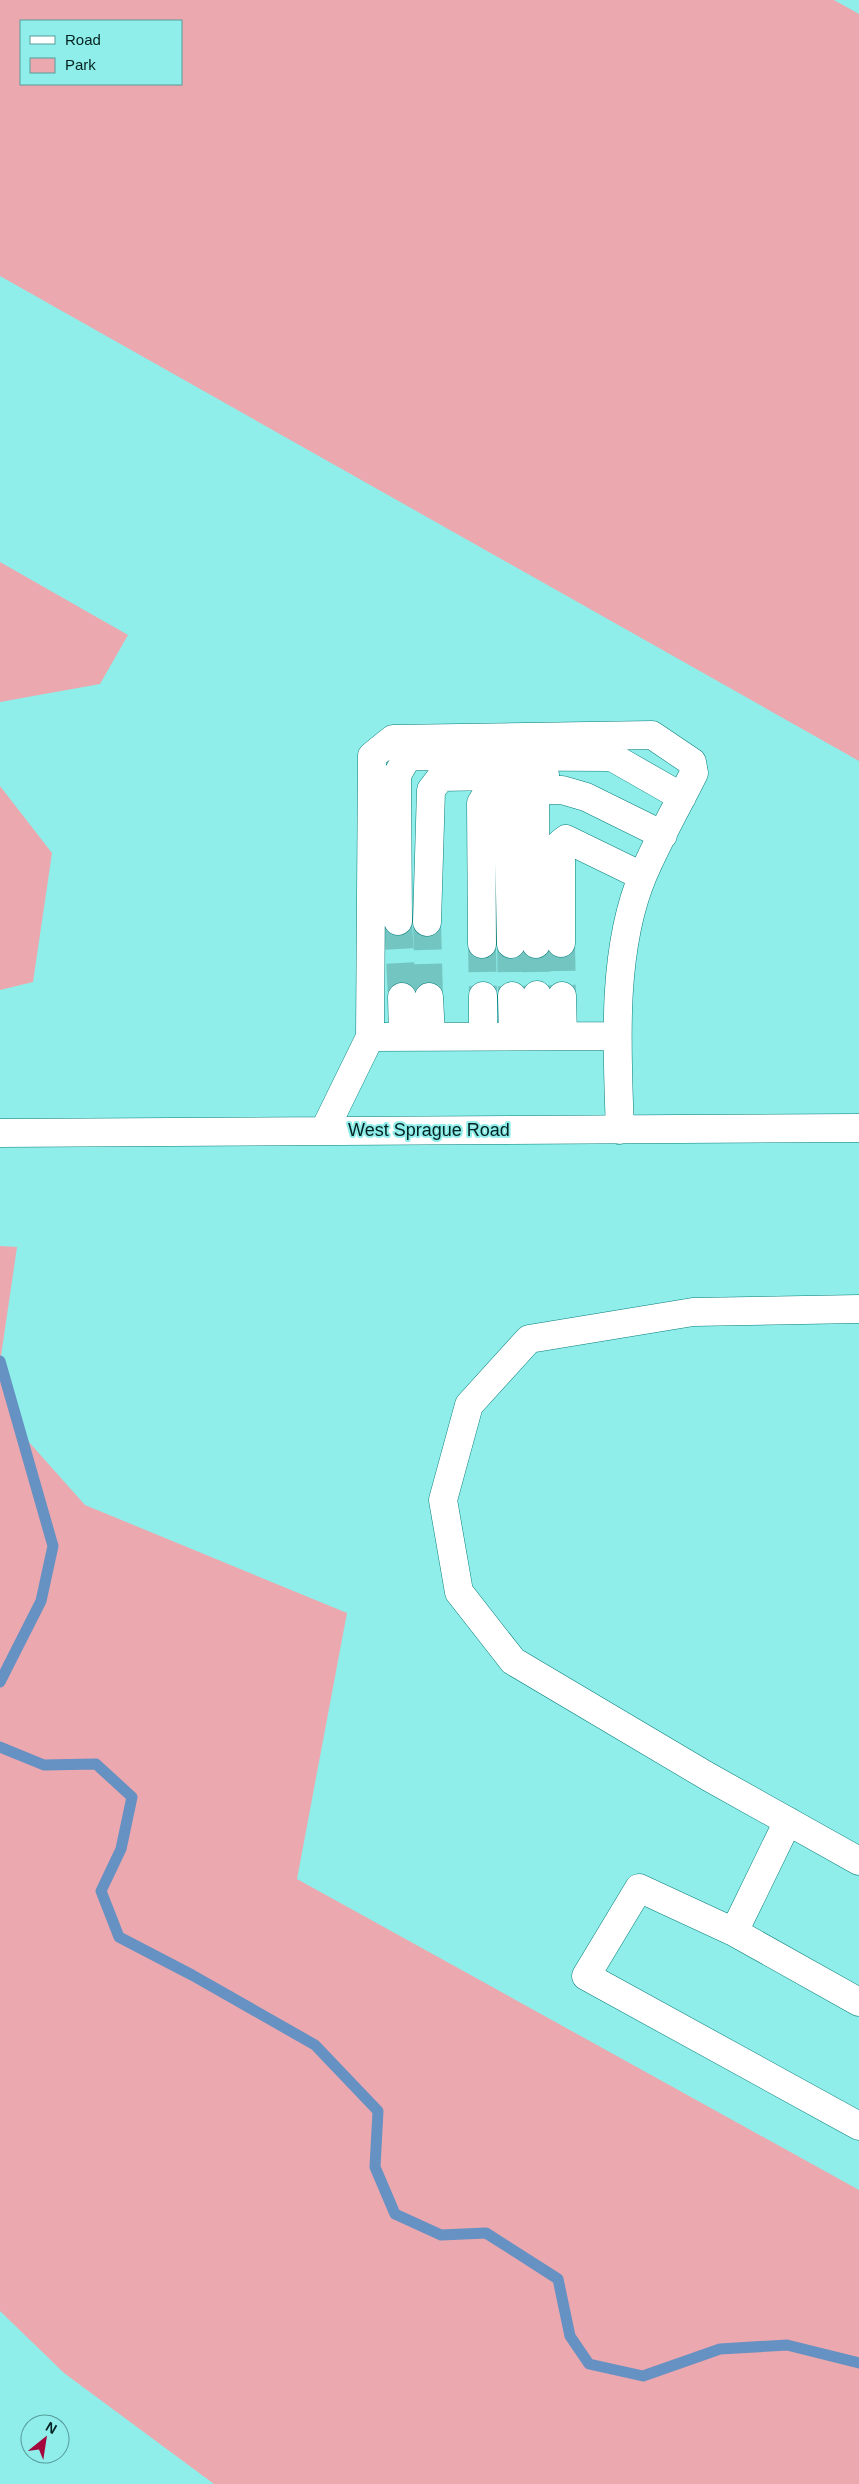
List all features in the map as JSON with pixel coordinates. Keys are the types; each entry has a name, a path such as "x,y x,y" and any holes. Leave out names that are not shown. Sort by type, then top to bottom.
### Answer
{"street":[{"path":"324,1131 370,1037 372,756 393,739 652,735 692,762 694,773 642,876 626,930 616,1036 620,1130"},
{"path":"398,921 397,775 408,756 612,757 673,815"},
{"path":"427,922 432,790 440,777 603,773 673,815"},
{"path":"522,790 536,944 561,843 566,839 642,876"},
{"path":"482,944 481,803 489,791 562,790 586,798 673,815"},
{"path":"483,996 483,1036"},
{"path":"538,1036 537,996 538,1036"},
{"path":"402,997 403,1036"},
{"path":"428,997 431,1036"},
{"path":"370,1037 616,1036"},
{"name":"West Sprague Road","path":"0,1133 859,1128"},
{"path":"859,1309 693,1312 529,1339 469,1405 443,1500 459,1592 513,1662 859,1861"},
{"path":"734,1932 788,1821"},
{"path":"859,2002 734,1932 639,1888 586,1976 859,2126"}],"green space":[{"path":"0,0 834,0 859,14 859,761 0,276"},
{"path":"0,562 128,635 100,684 0,702"},
{"path":"0,786 52,853 33,982 0,990"},
{"path":"0,1246 17,1247 1,1356 28,1441 85,1505 347,1613 297,1879 859,2190 859,2484 214,2484 64,2373 0,2311"}],"waterway":[{"path":"0,1361 53,1546 41,1601 0,1682"},
{"path":"0,1747 44,1765 96,1764 132,1797 121,1849 101,1891 119,1937 192,1975 315,2045 378,2111 375,2167 395,2214 441,2235 486,2233 558,2279 570,2336 589,2364 643,2376 720,2349 787,2345 859,2363"}],"tunnel":[{"path":"398,921 402,997"},
{"path":"427,922 429,997"},
{"path":"561,943 562,996"},
{"path":"482,944 483,996"},
{"path":"511,944 512,996"},
{"path":"536,944 537,995"}]}
